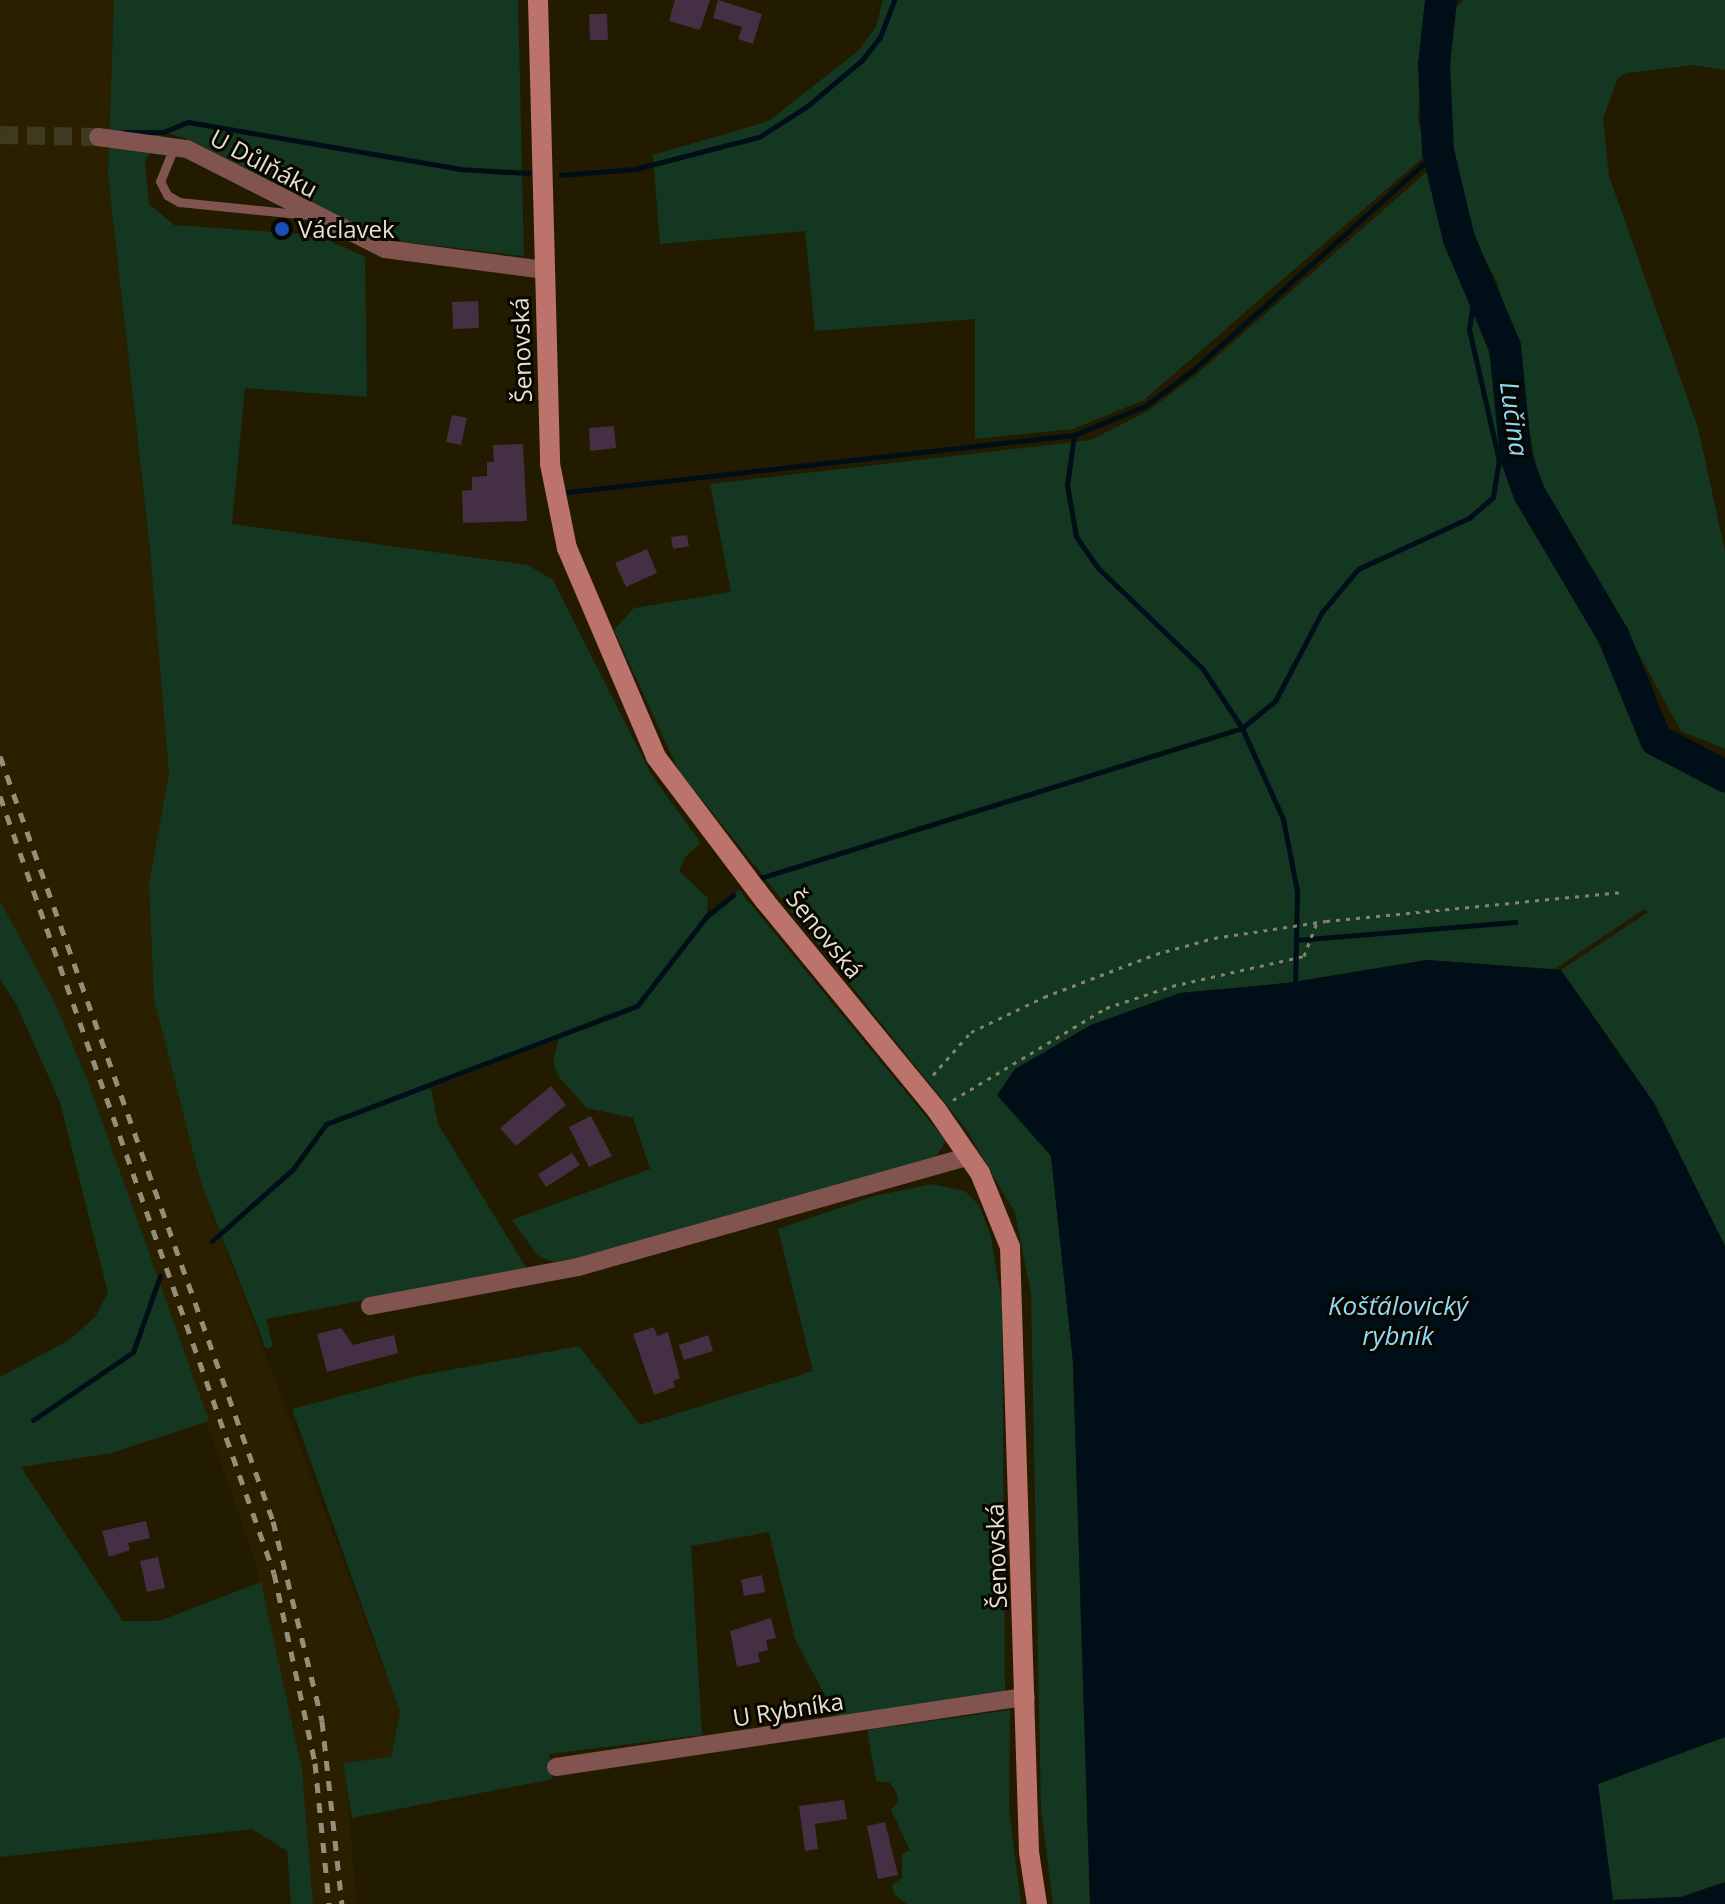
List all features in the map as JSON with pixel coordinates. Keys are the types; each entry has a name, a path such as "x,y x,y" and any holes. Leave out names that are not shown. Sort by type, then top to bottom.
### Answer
{"street":[{"name":"Šenovská","path":"538,0 544,270 554,501 567,548 628,701 656,757 688,804 936,1109 970,1156 998,1209 1015,1278 1029,1852 1037,1904"},
{"name":"U Důlňáku","path":"98,137 174,147 203,156 310,215 385,249 544,270"},
{"path":"370,1306 578,1267 970,1156"},
{"name":"U Rybníka","path":"556,1767 1026,1697"}],"lane":[{"path":"174,147 160,181 174,200 195,208 310,215"}],"path":[{"path":"920,1090 971,1032 1044,997 1156,954 1308,923 1623,892"},
{"path":"936,1109 1106,1008 1304,956 1316,924"}],"shaded area":[{"path":"0,0 114,0 108,175 160,645 169,773 149,884 154,999 201,1183 400,1712 391,1757 344,1763 357,1904 313,1904 302,1769 253,1555 88,1083 54,1003 0,901"}],"green space":[{"path":"114,0 518,0 524,256 387,240 190,140 164,132 145,161 149,204 174,225 317,235 365,257 367,397 245,388 232,524 528,565 553,580 651,774 701,843 685,857 679,871 708,898 707,915 739,890 946,1141 935,1158 563,1264 550,1261 537,1255 512,1220 650,1169 633,1118 587,1108 558,1076 553,1061 559,1039 431,1088 438,1124 527,1269 266,1319 273,1346 266,1349 201,1183 154,999 149,884 169,773 150,550 108,175"},
{"path":"883,0 1427,0 1418,120 1426,155 1144,400 1073,429 975,439 975,319 815,331 805,231 660,244 653,155 769,121 859,50 876,27"},
{"path":"1464,0 1725,0 1725,70 1694,65 1626,73 1618,78 1603,118 1609,176 1698,428 1725,551 1725,749 1681,731 1603,589 1540,489 1513,339 1497,282 1471,233 1455,180 1445,78 1449,13"},
{"path":"1430,169 1459,277 1496,370 1503,458 1526,520 1602,634 1642,744 1725,793 1725,1246 1654,1103 1561,970 1648,912 1644,909 1555,969 1427,960 1287,983 1180,993 1091,1025 997,1095 1051,1155 1073,1362 1090,1904 1053,1904 1041,1809 1031,1294 1015,1213 966,1129 679,771 614,630 634,608 731,592 710,484 1091,440 1148,411 1196,375"},
{"path":"0,901 55,1003 88,1082 209,1421 111,1453 21,1467 123,1621 159,1621 261,1582 302,1769 313,1904 291,1904 287,1851 252,1829 0,1857 0,1377 69,1340 95,1317 108,1293 60,1102 16,1004 0,979"},
{"path":"932,1184 965,1191 979,1205 991,1237 1002,1304 1005,1691 839,1722 795,1639 769,1532 691,1546 702,1735 549,1754 553,1779 352,1818 343,1763 391,1757 400,1712 292,1409 417,1376 579,1346 640,1425 813,1371 778,1229 874,1196"},
{"path":"1010,1710 1009,1810 1021,1904 907,1904 894,1894 892,1885 902,1878 902,1854 910,1850 891,1810 898,1802 897,1794 890,1783 876,1781 867,1730"},
{"path":"1725,1737 1725,1882 1681,1897 1612,1900 1597,1784"}],"water":[{"name":"Košťálovický rybník","path":"1427,960 1561,970 1654,1103 1725,1246 1725,1737 1598,1784 1613,1900 1681,1897 1725,1882 1725,1904 1090,1904 1073,1362 1051,1156 997,1095 1015,1069 1091,1025 1180,993 1287,983"}],"building":[{"path":"675,0 710,0 700,30 669,21"},
{"path":"718,0 762,14 753,44 738,39 742,27 713,18"},
{"path":"589,14 607,14 608,40 590,40"},
{"path":"478,301 479,328 453,329 452,302"},
{"path":"452,415 467,418 461,445 446,442"},
{"path":"614,426 616,448 590,451 589,428"},
{"path":"523,444 527,521 463,523 462,491 472,490 472,477 487,476 487,462 494,462 493,445"},
{"path":"687,535 689,546 673,549 671,537"},
{"path":"647,549 657,573 626,587 615,563"},
{"path":"551,1086 566,1105 516,1146 500,1128"},
{"path":"591,1116 612,1156 589,1167 569,1127"},
{"path":"572,1153 580,1165 546,1187 538,1174"},
{"path":"654,1327 657,1336 668,1332 680,1378 673,1381 675,1387 654,1395 633,1334"},
{"path":"341,1328 353,1345 394,1335 398,1353 327,1372 317,1334"},
{"path":"708,1335 713,1351 684,1360 679,1345"},
{"path":"146,1521 150,1538 128,1543 130,1550 109,1557 102,1531"},
{"path":"158,1557 165,1588 147,1592 140,1561"},
{"path":"762,1575 765,1592 744,1596 741,1580"},
{"path":"771,1618 776,1638 766,1640 768,1650 758,1653 760,1662 737,1667 730,1631"},
{"path":"844,1800 847,1819 815,1824 818,1849 805,1851 799,1806"},
{"path":"885,1822 898,1875 878,1879 867,1826"}],"waterway":[{"path":"561,175 635,169 759,137 806,107 862,60 880,37 894,0"},
{"name":"Lučina","path":"1441,0 1434,65 1438,151 1459,239 1505,347 1516,457 1529,493 1613,635 1656,740 1725,776"},
{"path":"1295,989 1297,891 1283,819 1242,728 1203,669 1098,568 1076,536 1067,485 1074,435 1145,406 1193,370 1438,151 1434,121"},
{"path":"123,132 163,132 188,122 459,169 529,173"},
{"path":"0,129 8,130"},
{"path":"754,880 1242,728 1275,701 1322,612 1358,569 1469,518 1493,497 1499,461 1469,329 1475,291 1481,285"},
{"path":"568,492 1074,435"},
{"path":"212,1241 293,1169 326,1124 637,1006 706,917 733,895"},
{"path":"1296,940 1515,922"},
{"path":"33,1420 133,1352 160,1276"}],"tunnel":[{"path":"0,135 98,137"}],"railway":[{"path":"0,756 273,1521 322,1721 342,1904"},
{"path":"0,796 274,1573 315,1763 329,1904"}],"place":[{"name":"Václavek","path":"282,229"}]}
